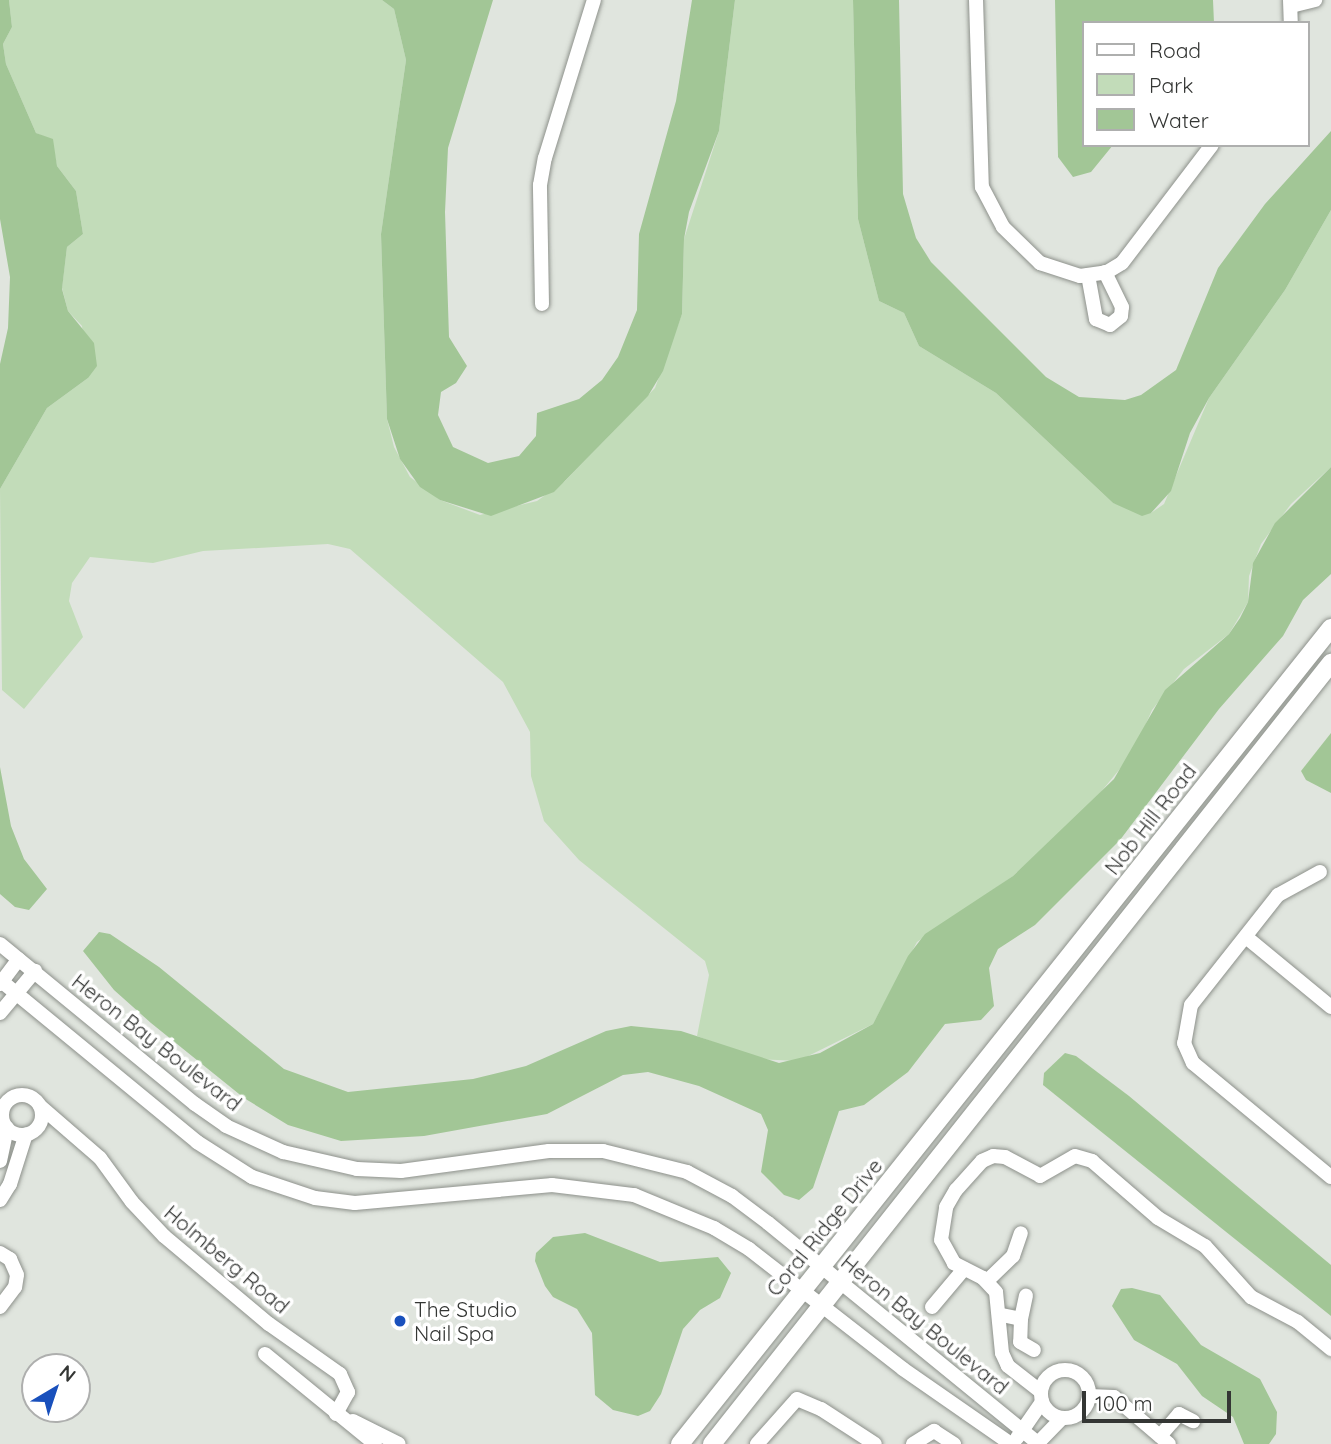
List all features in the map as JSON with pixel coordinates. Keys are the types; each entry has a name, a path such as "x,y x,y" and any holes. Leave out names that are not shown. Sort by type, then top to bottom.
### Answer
{"main road":[{"name":"Nob Hill Road","path":"1005,1039 1330,631"},
{"name":"Nob Hill Road","path":"841,1283 1330,665"},
{"name":"Coral Ridge Drive","path":"680,1444 1005,1039"},
{"path":"712,1444 841,1283"}],"street":[{"path":"542,304 541,185 545,158 594,0"},
{"path":"976,0 982,187 990,209 1040,263 1057,271 1096,274 1138,247 1211,147"},
{"path":"1291,21 1291,3 1315,0"},
{"path":"1312,652 1330,665"},
{"path":"1320,872 1287,888 1191,1005 1184,1032 1193,1063 1331,1177"},
{"path":"1246,937 1331,1007"},
{"name":"Heron Bay Boulevard","path":"0,944 195,1104 226,1126 283,1152 357,1169 401,1171 549,1151 603,1151 643,1158 687,1172 733,1196 1038,1444"},
{"path":"1,982 19,959"},
{"path":"0,1013 35,971"},
{"name":"Heron Bay Boulevard","path":"1,982 197,1142 222,1160 281,1189 315,1198 386,1204 518,1186 599,1188 647,1200 714,1228 802,1289 903,1369 1012,1444"},
{"path":"0,1087 13,1097 32,1097 40,1106 42,1118 31,1132 10,1184 0,1200"},
{"path":"0,1160 5,1104 13,1097"},
{"name":"Holmberg Road","path":"40,1106 100,1158 132,1202 164,1236 269,1324 340,1374 348,1392 336,1415"},
{"path":"3,1122 31,1132 67,1130"},
{"path":"1062,1418 1049,1412 1041,1396 1008,1366 1002,1353 1002,1315 996,1293 988,1282 964,1269 945,1252 941,1240 946,1207 969,1174 993,1156 1005,1157 1040,1176 1063,1160 1082,1156 1158,1218 1205,1246 1251,1297 1298,1322 1331,1349"},
{"path":"988,1282 1013,1256 1021,1233"},
{"path":"0,1253 10,1259 17,1275 15,1287 0,1307"},
{"path":"932,1307 964,1269"},
{"path":"1026,1296 1020,1342 1034,1350"},
{"path":"1002,1315 1021,1319"},
{"path":"265,1354 374,1444"},
{"path":"1012,1444 1023,1431 1041,1396 1046,1377 1067,1369 1081,1376 1089,1396 1083,1410 1062,1418 1038,1444"},
{"path":"1089,1396 1114,1397 1164,1440 1179,1414 1193,1421"},
{"path":"757,1444 797,1399 821,1409 875,1444"},
{"path":"336,1415 399,1444"},
{"path":"913,1444 934,1431 954,1444"}],"green space":[{"path":"9,0 382,0 394,9 406,60 381,234 387,419 394,447 410,477 440,500 480,515 537,501 565,481 655,388 682,314 684,239 719,131 735,0 853,0 858,219 879,301 904,313 919,346 996,393 1113,503 1151,513 1164,504 1209,398 1285,290 1331,210 1331,467 1291,504 1261,544 1249,576 1248,602 1229,634 1184,669 1152,710 1133,753 1095,799 1013,876 917,942 873,1024 798,1061 758,1059 697,1036 709,975 705,961 579,860 544,821 531,776 530,732 503,682 350,549 328,544 203,551 153,563 90,557 72,583 69,601 83,637 24,709 2,690 0,489 47,408 88,378 82,326 68,311 62,288 67,247 83,234 76,191 57,166 52,140 36,133 6,64 3,44 12,27"}],"water":[{"path":"0,0 9,0 12,27 3,44 6,64 36,133 53,139 57,166 76,191 83,234 67,247 62,289 68,311 94,343 97,366 88,378 47,408 0,489 0,364 8,328 10,277 0,219"},
{"path":"382,0 493,0 448,148 445,212 449,337 467,366 456,383 441,392 438,415 453,447 488,463 519,456 536,436 537,413 579,399 602,380 618,357 637,310 639,234 676,101 692,0 735,0 719,131 689,212 684,239 682,314 663,371 648,396 554,492 491,516 440,500 420,487 400,459 387,419 381,234 406,60 394,9"},
{"path":"853,0 899,0 903,194 916,238 931,262 1046,377 1079,397 1125,400 1141,395 1176,370 1218,268 1265,204 1331,131 1331,210 1285,290 1209,398 1190,433 1171,491 1151,513 1142,516 1113,503 996,393 919,346 904,313 879,301 858,219"},
{"path":"1055,0 1213,0 1214,21 1082,21 1082,147 1111,147 1091,172 1073,177 1058,157"},
{"path":"1331,467 1331,574 1303,600 1283,636 1219,709 1120,840 1035,925 998,949 989,968 994,1006 981,1020 945,1024 908,1072 864,1105 839,1111 813,1188 799,1200 784,1195 761,1172 768,1130 761,1114 699,1086 648,1072 623,1075 547,1114 424,1136 341,1141 288,1125 244,1098 151,1023 114,990 83,951 99,932 110,934 159,967 284,1069 348,1092 473,1079 526,1066 606,1031 631,1026 681,1031 779,1063 820,1053 873,1024 908,956 925,934 1013,876 1114,779 1165,690 1229,634 1240,618 1248,602 1253,563 1275,523"},
{"path":"1331,733 1331,793 1306,780 1301,771"},
{"path":"0,767 11,826 24,859 47,889 29,910 15,907 0,894"},
{"path":"1065,1053 1076,1056 1129,1096 1331,1265 1331,1316 1043,1085 1044,1073"},
{"path":"585,1233 660,1262 718,1257 731,1273 720,1298 700,1310 683,1329 661,1394 650,1411 638,1416 613,1410 595,1395 592,1333 577,1309 553,1297 545,1286 535,1261 536,1253 553,1237"},
{"path":"1132,1288 1160,1295 1201,1345 1260,1379 1277,1412 1276,1434 1269,1444 1244,1444 1233,1417 1202,1396 1177,1364 1134,1340 1112,1306 1121,1289"}],"place":[{"name":"The Studio Nail Spa","path":"400,1321"}]}
